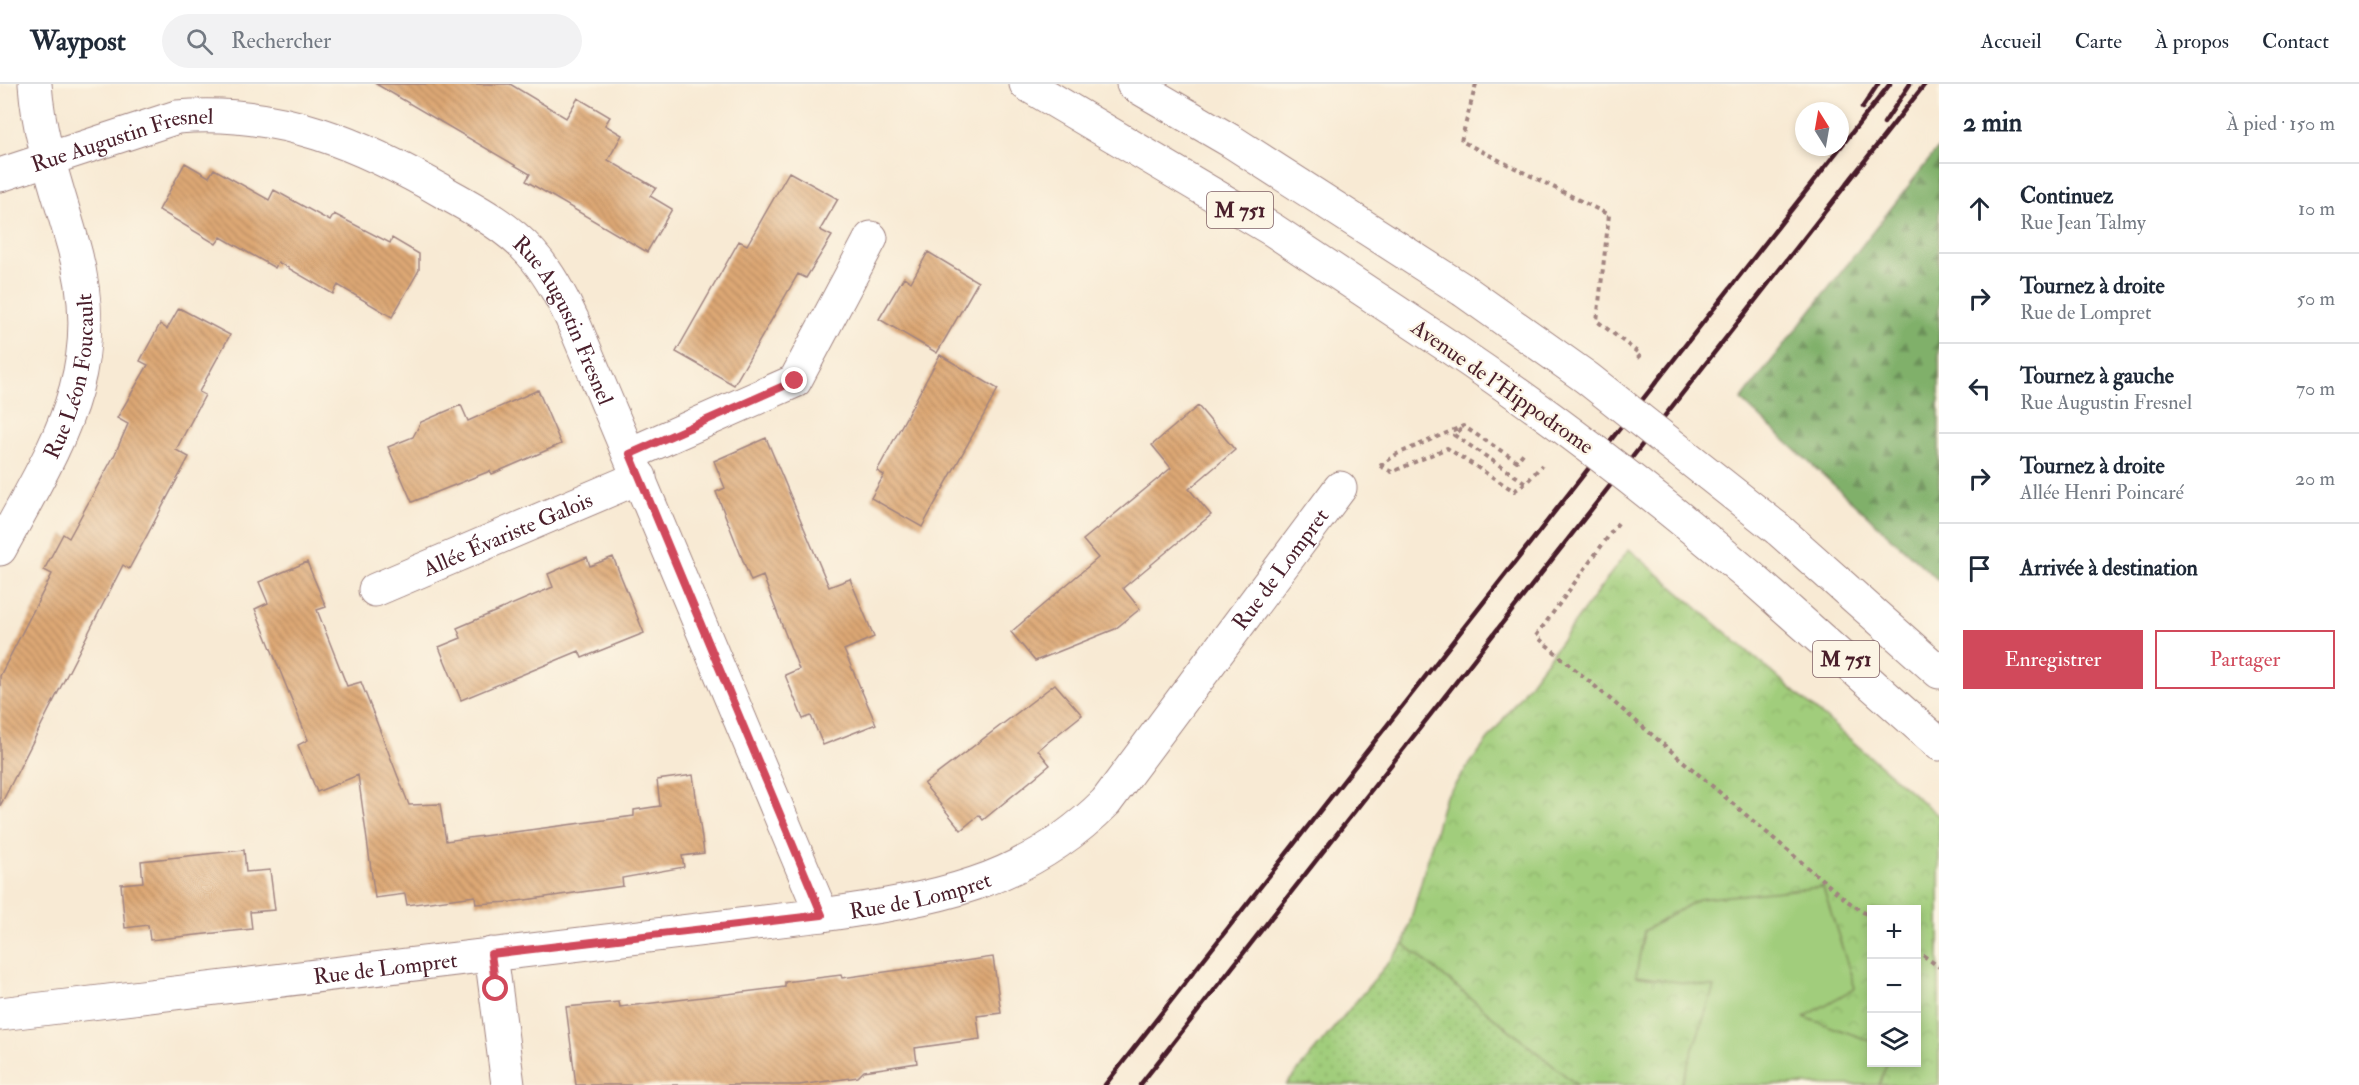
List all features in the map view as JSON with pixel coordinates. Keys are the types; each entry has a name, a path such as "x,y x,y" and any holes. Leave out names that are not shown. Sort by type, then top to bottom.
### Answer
{"street":[{"name":"Rue Léon Foucault","path":"0,549 66,424 80,383 85,352 84,286 47,160 37,110 35,84"},
{"name":"Avenue de l'Hippodrome","path":"1026,84 1273,230 1552,417 1652,493 1751,577 1939,744"},
{"name":"M 751","path":"1133,84 1231,141 1463,290 1596,384 1778,529 1939,672"},
{"name":"Rue Augustin Fresnel","path":"0,176 146,125 177,117 207,114 275,122 308,130 390,160 482,214 531,252 561,295 635,466 822,915"},
{"name":"Allée Évariste Galois","path":"375,590 635,466 795,381 871,238"},
{"name":"Rue de Lompret","path":"0,1014 822,915 899,904 963,889 1030,861 1061,843 1106,802 1340,488"},
{"path":"491,954 508,1085"}],"path":[{"path":"1476,84 1461,141 1609,215 1597,321 1641,355"},
{"path":"1397,454 1463,426"},
{"path":"1463,426 1517,461"},
{"path":"1380,466 1392,472 1447,448 1514,491 1526,483 1454,435 1463,426"},
{"path":"1652,493 1616,525 1536,636 1846,900 1867,915"},
{"path":"1921,953 1939,967"}],"green space":[{"path":"1939,147 1939,581 1741,400"},
{"path":"1629,549 1939,816 1939,1085 1577,1085 1404,944 1444,799"},
{"path":"1823,887 1855,988 1804,1017 1867,1040 1867,1067 1886,1067 1879,1085 1681,1085 1714,987 1636,976 1644,931 1698,899"},
{"path":"1404,944 1577,1085 1286,1085"}],"building":[{"path":"376,84 510,84 566,118 578,98 610,117 605,125 622,135 608,160 656,188 650,196 672,209 647,252 526,181 530,174"},
{"path":"185,163 209,177 214,169 269,200 274,190 330,221 334,214 390,243 392,238 419,254 419,270 392,317 338,285 333,294 278,262 275,268 221,237 216,244 159,210"},
{"path":"789,172 838,199 820,230 832,236 806,278 798,274 734,385 676,352 739,241 747,245"},
{"path":"928,252 978,282 937,353 879,319 904,277 911,282"},
{"path":"179,308 230,335 199,392 205,395 176,450 189,457 129,569 123,565 0,806 0,676 52,574 44,570 63,534 69,538 115,454 128,424 117,418 148,365 140,361 160,324 167,329"},
{"path":"940,355 998,389 922,527 871,498 884,475 877,471"},
{"path":"538,390 561,444 492,474 490,471 412,502 388,447 413,437 421,422 461,405 468,421"},
{"path":"1198,406 1235,450 1189,489 1211,515 1123,588 1140,609 1115,629 1035,661 1011,632 1098,558 1083,540 1171,468 1152,445"},
{"path":"766,438 829,587 850,579 874,637 844,650 876,724 823,745 811,716 803,719 785,675 799,669 763,576 751,581 716,492 725,488 714,461"},
{"path":"587,557 590,566 613,557 644,633 582,658 579,651 461,700 439,647 461,638 457,628 553,587 548,574"},
{"path":"307,562 326,607 317,610 347,686 361,682 409,805 440,804 446,841 634,816 634,810 660,806 657,780 693,775 704,853 682,856 684,867 622,878 623,886 511,902 476,904 475,896 407,905 405,894 375,898 358,775 317,792 298,745 308,740 255,609 268,603 259,582"},
{"path":"1055,684 1082,715 1038,750 1050,765 983,820 979,815 961,830 924,784"},
{"path":"244,850 246,872 270,870 275,910 250,912 252,929 150,940 148,925 125,928 121,884 143,882 141,861"},
{"path":"993,957 1001,1013 977,1016 980,1039 915,1048 917,1063 864,1071 858,1077 799,1085 576,1085 566,1007 619,1002 620,1007 785,987 785,982 841,975 842,978"}],"railway":[{"path":"1862,108 1878,84"},
{"path":"1105,1085 1890,84"},
{"path":"1884,123 1910,84"},
{"path":"1140,1085 1925,84"}],"route":[{"path":"496,989 491,954 822,915 630,454 795,381"}]}
